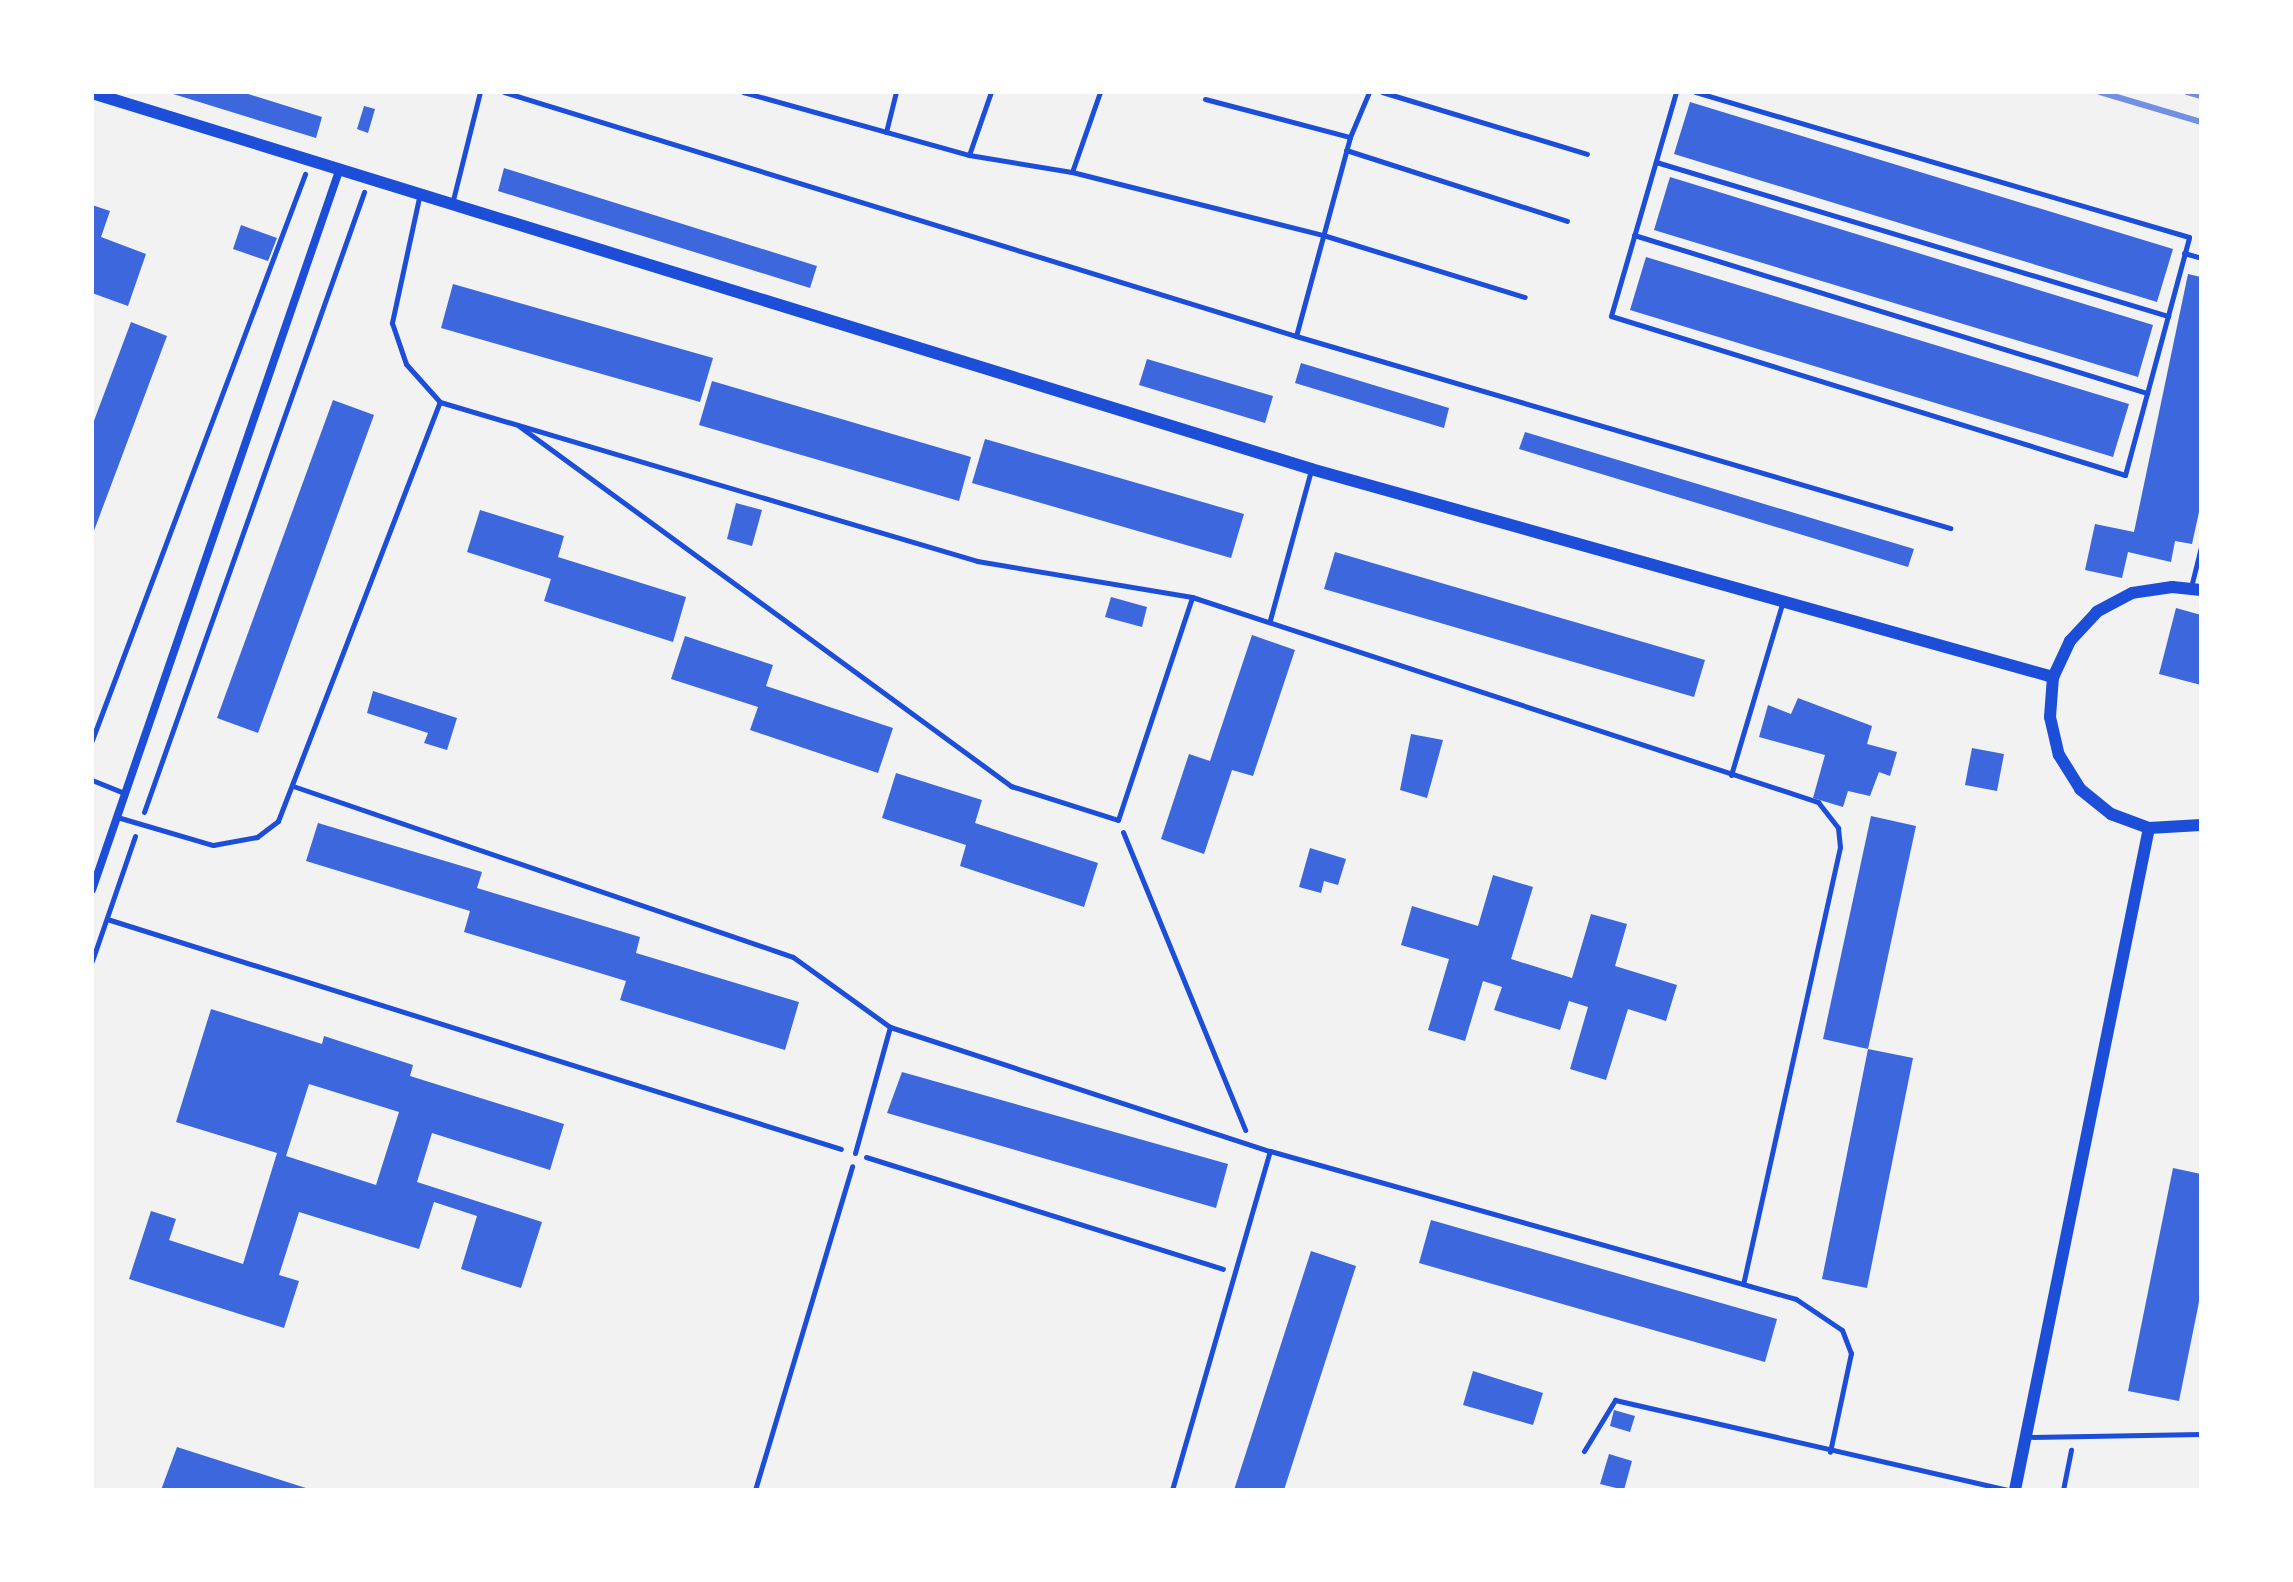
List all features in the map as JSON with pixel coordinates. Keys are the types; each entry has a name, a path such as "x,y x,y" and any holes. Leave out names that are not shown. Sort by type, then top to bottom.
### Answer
{"street":[{"path":"92,93 453,200 1311,469 2053,677"},
{"path":"92,890 341,167"},
{"path":"2196,589 2132,593 2097,612 2070,641 2053,677 2050,717 2056,743 2080,789 2111,814 2149,828 2201,825"},
{"path":"2015,1490 2149,828"}],"lane":[{"path":"453,200 480,92"},
{"path":"504,92 1296,336 1950,528"},
{"path":"743,92 969,155 1072,172 1323,235 1525,297"},
{"path":"886,132 896,92"},
{"path":"969,155 991,92"},
{"path":"1072,172 1100,92"},
{"path":"1296,336 1346,150 1369,92"},
{"path":"1382,92 1587,154"},
{"path":"1676,92 1611,316 2125,475 2189,237 1695,92"},
{"path":"1205,99 1350,137"},
{"path":"1346,150 1567,221"},
{"path":"1656,162 2168,316"},
{"path":"421,191 392,323 398,351 440,402 977,561 1192,597 1270,620 1818,802 1838,828 1840,847 1743,1283"},
{"path":"1634,235 2147,393"},
{"path":"2184,253 2201,258"},
{"path":"117,817 213,845 236,844 257,837 278,821 440,402"},
{"path":"515,423 1011,786 1118,820 1192,597"},
{"path":"1270,620 1311,469"},
{"path":"2196,589 2201,547"},
{"path":"1731,775 1782,603"},
{"path":"92,780 125,794"},
{"path":"293,786 793,957 890,1027 1270,1151 1743,1283 1816,1308 1842,1330 1852,1366 1830,1452"},
{"path":"855,1153 890,1027"},
{"path":"1172,1490 1270,1151"},
{"path":"1584,1451 1615,1400 1830,1452 2008,1490"},
{"path":"2024,1437 2201,1434"}],"path":[{"path":"92,740 311,158"},
{"path":"92,961 370,176"},
{"path":"1118,820 1251,1144"},
{"path":"107,919 1235,1273"},
{"path":"755,1490 855,1153"},
{"path":"2063,1490 2074,1437"}],"building":[{"path":"242,92 322,117 316,138 170,93"},
{"path":"1690,102 2173,249 2157,302 1674,154"},
{"path":"364,106 375,109 368,133 357,129"},
{"path":"504,168 817,266 810,288 498,191"},
{"path":"1670,177 2153,325 2138,377 1654,230"},
{"path":"92,205 110,211 101,237 146,254 128,306 92,293"},
{"path":"241,225 277,238 268,261 233,249"},
{"path":"1646,257 2129,404 2113,457 1630,310"},
{"path":"2188,274 2201,277 2201,503 2192,544 2175,541 2171,562 2128,552 2122,578 2085,570 2095,524 2134,532"},
{"path":"453,284 713,358 700,402 441,328"},
{"path":"131,322 167,336 92,536 92,426"},
{"path":"1147,359 1273,396 1265,423 1139,385"},
{"path":"1301,363 1449,408 1444,428 1295,383"},
{"path":"712,381 971,457 959,501 699,425"},
{"path":"333,400 374,415 258,733 217,718"},
{"path":"1525,432 1914,549 1908,567 1519,449"},
{"path":"985,439 1244,514 1231,558 972,483"},
{"path":"736,503 762,510 752,546 727,539"},
{"path":"480,510 564,536 558,557 686,597 673,642 544,601 551,579 467,552"},
{"path":"1335,552 1705,660 1694,697 1324,589"},
{"path":"1111,597 1147,607 1142,627 1105,617"},
{"path":"2176,608 2201,615 2201,685 2159,674"},
{"path":"1252,635 1295,650 1253,776 1232,770 1204,854 1161,839 1189,754 1210,761"},
{"path":"685,636 773,665 766,686 893,728 878,773 750,730 758,707 671,679"},
{"path":"373,691 457,718 447,750 424,743 428,733 367,713"},
{"path":"1798,698 1872,726 1867,744 1897,752 1890,776 1879,772 1870,796 1848,791 1843,807 1813,798 1825,755 1759,737 1768,705 1791,714"},
{"path":"1411,734 1443,740 1427,798 1400,790"},
{"path":"1972,748 2004,754 1997,791 1965,785"},
{"path":"896,773 982,800 975,823 1098,863 1084,907 960,866 966,845 882,818"},
{"path":"1871,816 1916,826 1868,1049 1823,1039"},
{"path":"318,823 482,872 477,888 640,937 636,953 799,1002 785,1050 620,1000 626,981 464,932 470,911 306,861"},
{"path":"1310,848 1346,859 1338,885 1324,881 1321,893 1299,887"},
{"path":"1493,875 1533,887 1511,959 1572,978 1591,914 1627,924 1615,966 1677,985 1666,1021 1628,1009 1606,1080 1570,1069 1588,1007 1569,1001 1560,1030 1494,1010 1502,987 1483,981 1465,1041 1428,1030 1449,959 1401,945 1412,906 1478,926"},
{"path":"211,1009 322,1044 324,1036 413,1065 410,1076 564,1124 550,1170 432,1133 417,1182 542,1222 521,1288 461,1269 477,1216 434,1202 419,1249 299,1212 279,1275 299,1281 284,1328 129,1279 151,1211 176,1219 169,1240 243,1264 277,1153 176,1122","holes":["309,1084 399,1112 376,1185 286,1156"]},
{"path":"1868,1049 1913,1058 1867,1288 1822,1279"},
{"path":"902,1072 1228,1164 1216,1208 887,1113"},
{"path":"2173,1168 2201,1174 2201,1292 2179,1401 2128,1391"},
{"path":"1431,1220 1777,1319 1765,1362 1419,1263"},
{"path":"1311,1251 1356,1266 1284,1490 1234,1490"},
{"path":"1473,1371 1543,1393 1533,1425 1463,1405"},
{"path":"1614,1410 1635,1416 1630,1432 1610,1426"},
{"path":"177,1447 309,1489 309,1490 161,1490"},
{"path":"1609,1454 1632,1461 1624,1490 1600,1484"}],"railway":[{"path":"2100,92 2201,122"},
{"path":"2187,92 2201,96"}]}
